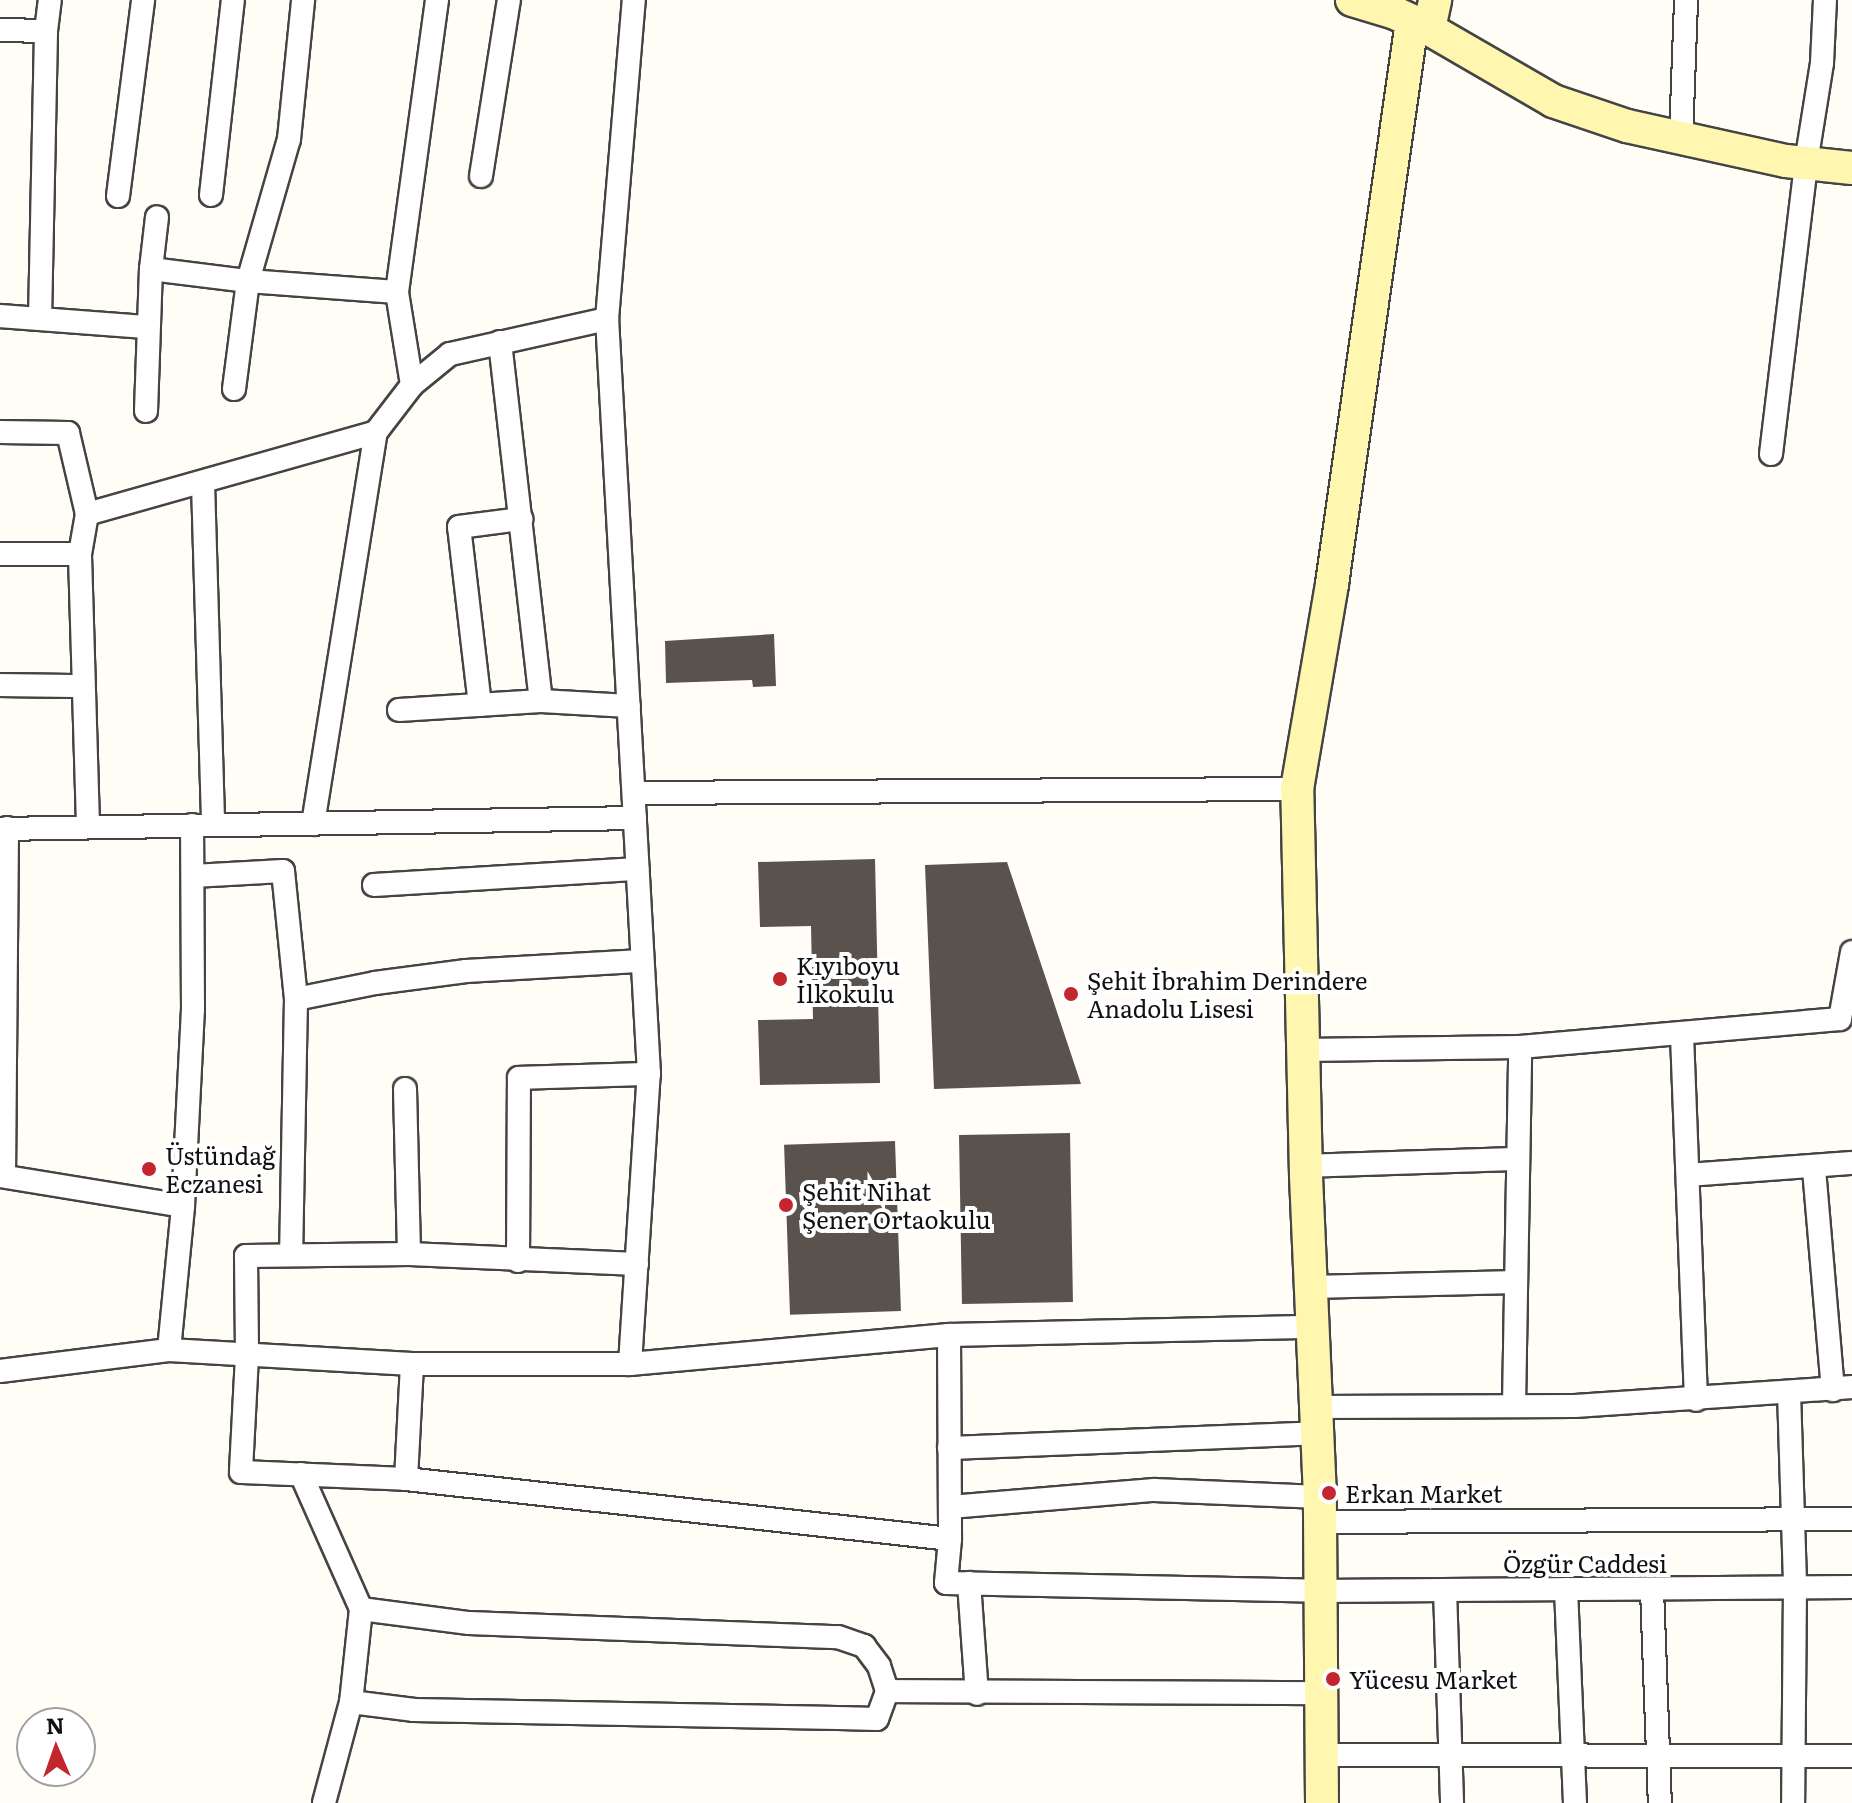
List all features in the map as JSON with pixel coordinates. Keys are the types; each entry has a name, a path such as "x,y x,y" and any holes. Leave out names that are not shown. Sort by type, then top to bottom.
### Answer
{"main road":[{"path":"1352,0 1414,13 1553,101 1627,126 1806,163 1852,168"},
{"path":"1322,1803 1317,1420 1306,1166 1297,789 1332,584 1414,13"}],"street":[{"path":"40,319 46,31 50,0"},
{"path":"118,196 143,0"},
{"path":"211,195 233,0"},
{"path":"234,389 248,281 289,139 303,0"},
{"path":"412,385 397,292 437,0"},
{"path":"481,176 509,0"},
{"path":"630,1364 649,1074 607,319 634,0"},
{"path":"1681,138 1686,0"},
{"path":"1771,454 1806,163 1822,63 1825,0"},
{"path":"0,30 46,31"},
{"path":"146,411 151,269 157,217"},
{"path":"151,269 248,281 397,292"},
{"path":"0,316 148,327"},
{"path":"313,824 376,432 412,385 450,354 607,319"},
{"path":"500,342 541,701"},
{"path":"0,432 68,433 87,514 80,554 88,825"},
{"path":"87,514 376,432"},
{"path":"169,1350 183,1206 193,1009 193,876 203,825 203,483"},
{"path":"480,705 459,527 521,519"},
{"path":"0,554 80,554"},
{"path":"0,685 82,686"},
{"path":"399,710 541,701 629,706"},
{"path":"634,793 1297,789"},
{"path":"183,1206 2,1176 4,828 635,818"},
{"path":"374,885 638,869"},
{"path":"193,876 283,871 296,999 291,1255"},
{"path":"296,999 375,983 466,971 642,961"},
{"path":"1303,1050 1520,1047 1840,1019 1851,965"},
{"path":"1682,1035 1696,1400"},
{"path":"1514,1406 1520,1047"},
{"path":"518,1261 519,1078 531,1075 649,1074"},
{"path":"405,1089 409,1254"},
{"path":"1306,1166 1518,1159"},
{"path":"1688,1175 1814,1169 1852,1163"},
{"path":"949,1448 1514,1406 1696,1400 1843,1388 1814,1169"},
{"path":"637,1264 409,1254 246,1256 247,1356 241,1472 406,1479 950,1539"},
{"path":"1311,1287 1516,1282"},
{"path":"0,1371 169,1350 412,1364 630,1364 949,1335 1313,1327"},
{"path":"949,1335 950,1539 946,1583 969,1583 977,1694"},
{"path":"406,1479 412,1364"},
{"path":"1789,1392 1795,1587 1791,1756 1793,1803"},
{"path":"301,1474 361,1609 351,1702 324,1803"},
{"path":"950,1507 1154,1490 1319,1510 1852,1519"},
{"name":"Özgür Caddesi","path":"969,1583 1318,1591 1852,1587"},
{"path":"1566,1589 1575,1803"},
{"path":"1652,1589 1660,1803"},
{"path":"1445,1590 1452,1803"},
{"path":"351,1702 414,1710 877,1719 887,1691 879,1666 864,1646 838,1637 469,1623 361,1609"},
{"path":"887,1691 977,1694 1321,1693"},
{"path":"1322,1755 1852,1756"}],"building":[{"path":"774,634 776,686 753,687 752,680 666,683 665,641"},
{"path":"875,859 880,1083 760,1085 758,1020 813,1019 811,926 760,927 758,862"},
{"path":"1007,862 1081,1084 934,1089 925,865"},
{"path":"1070,1133 1073,1302 962,1304 959,1135"},
{"path":"895,1141 901,1311 790,1315 784,1145"}],"place":[{"name":"Kıyıboyu İlkokulu","path":"780,979"},
{"name":"Şehit İbrahim Derindere Anadolu Lisesi","path":"1071,994"},
{"name":"Üstündağ Eczanesi","path":"149,1169"},
{"name":"Şehit Nihat Şener Ortaokulu","path":"786,1205"},
{"name":"Erkan Market","path":"1329,1493"},
{"name":"Yücesu Market","path":"1333,1679"}]}
